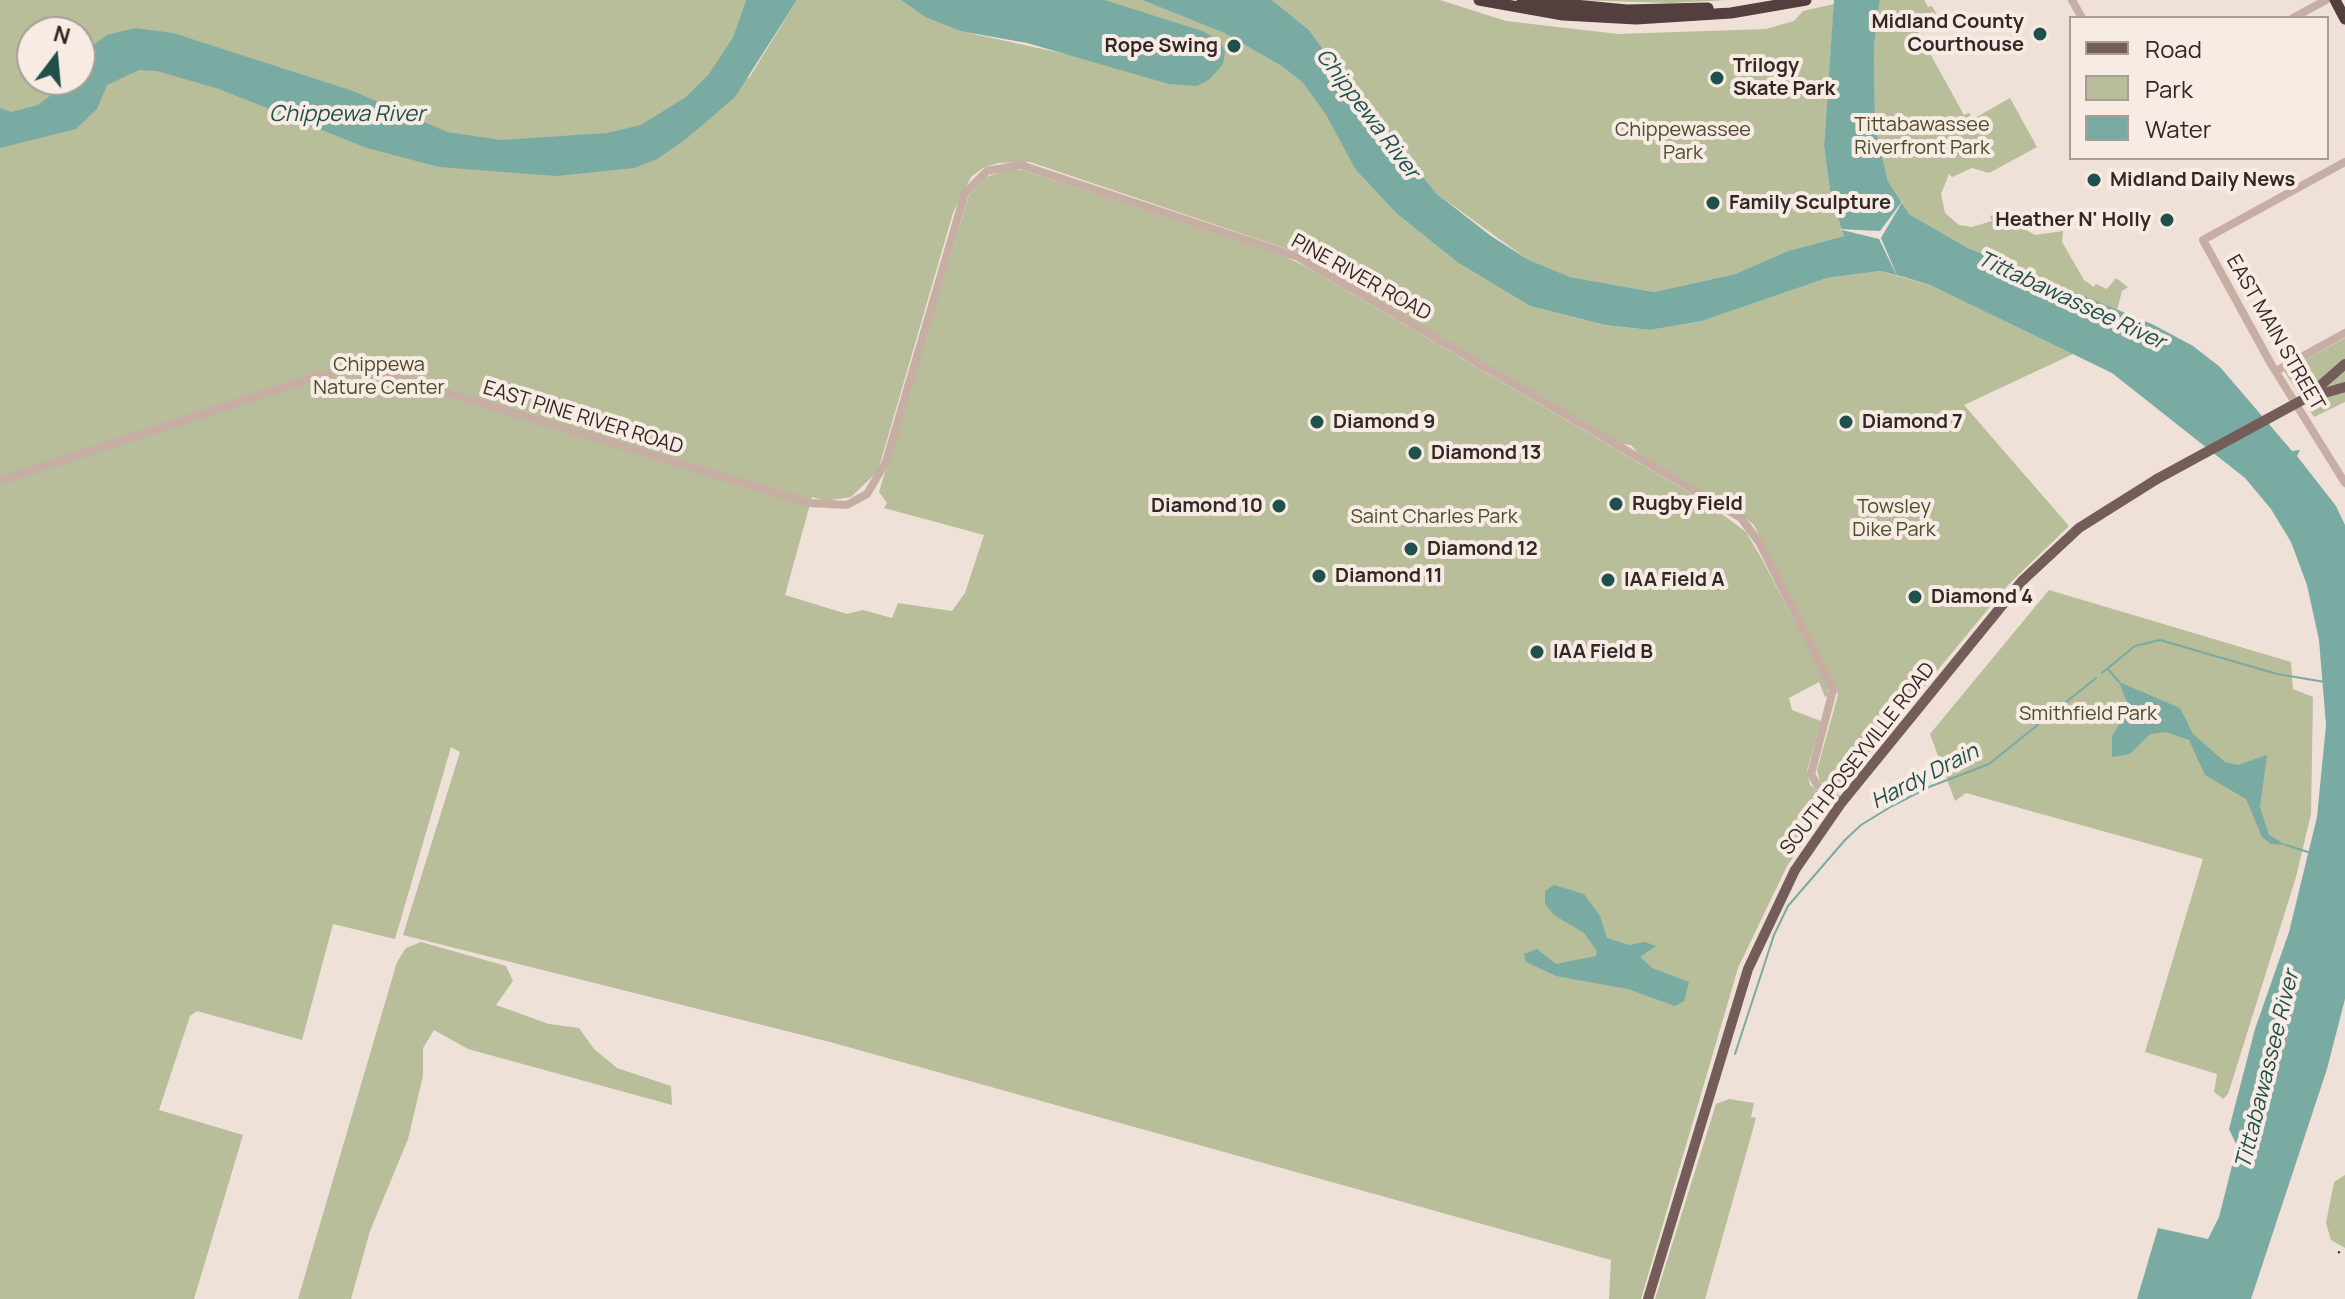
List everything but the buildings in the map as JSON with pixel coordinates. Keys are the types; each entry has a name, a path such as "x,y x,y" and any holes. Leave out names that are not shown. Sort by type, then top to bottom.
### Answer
{"highway":[{"path":"1479,0 1539,12 1636,19 1731,13 1805,0"},
{"path":"1522,0 1578,8 1646,11 1768,0"},
{"path":"2335,0 2345,19"}],"main road":[{"path":"2306,398 2345,364"},
{"path":"2306,398 2345,387"},
{"name":"SOUTH POSEYVILLE ROAD","path":"1648,1299 1757,946 1795,870 1842,802 2003,603 2044,558 2109,506 2306,398"}],"street":[{"path":"2297,16 2326,0"},
{"name":"EAST MAIN STREET","path":"2345,162 2203,240 2276,371 2345,483"},
{"name":"PINE RIVER ROAD","path":"836,507 867,494 886,462 965,193 979,176 997,167 1021,165 1036,168 1298,257 1741,518 1759,542 1833,690 1811,774 1817,785 1842,802"},
{"path":"2276,371 2345,333"},
{"name":"EAST PINE RIVER ROAD","path":"0,481 327,373 356,370 392,376 794,498 836,507"}],"green space":[{"path":"0,0 746,0 733,37 717,62 749,78 797,0 901,0 925,17 960,31 1079,57 1220,41 1203,31 1105,0 1142,0 1224,33 1283,67 1303,83 1326,115 1355,169 1396,213 1457,262 1530,306 1605,325 1650,330 1702,321 1827,278 1880,271 1930,285 2073,354 1964,405 2069,526 2008,585 1842,786 1832,787 1820,782 1817,770 1838,695 1754,525 1743,516 1638,453 1631,445 1622,444 1296,252 1030,162 998,163 983,168 971,177 953,213 878,471 851,497 825,501 812,497 785,595 847,614 863,610 892,618 898,603 952,611 965,593 984,535 884,508 887,503 879,492 969,195 986,177 1011,169 1023,170 1277,253 1305,266 1707,503 1746,532 1763,561 1828,686 1828,696 1825,697 1819,682 1789,698 1792,710 1821,721 1807,771 1810,785 1827,798 1828,807 1787,866 1738,968 1641,1299 1609,1299 1611,1260 830,1042 403,935 460,752 451,747 395,939 333,924 302,1040 197,1011 190,1016 159,1110 243,1135 194,1299 0,1299"},
{"name":"Chippewassee Park","path":"1272,0 1440,0 1506,21 1618,34 1766,29 1794,21 1803,11 1834,4 1824,146 1831,198 1844,236 1788,251 1735,274 1654,292 1570,277 1527,259 1437,194 1357,96 1309,30"},
{"path":"1576,0 1728,0 1670,3"},
{"name":"Tittabawassee Riverfront Park","path":"1880,0 1924,0 1928,7 1932,6 1937,15 1932,12 1919,20 1921,24 1916,28 1964,115 1969,113 1973,119 2010,98 2037,147 1989,173 1972,168 1952,177 1949,174 1941,194 1945,213 1959,225 1972,227 1992,221 1990,216 1996,214 2035,235 2063,231 2062,242 2084,280 2094,287 2096,284 2107,289 2116,278 2128,287 2122,291 2117,310 1968,248 1909,214 1888,181 1875,128 1874,45"},
{"path":"2345,338 2345,402 2314,417 2284,371"},
{"name":"Smithfield Park","path":"2049,590 2291,662 2293,689 2313,697 2311,814 2296,877 2228,1094 2223,1099 2214,1092 2217,1074 2145,1052 2203,859 1966,793 1955,801 1930,734"},
{"path":"421,942 506,966 513,981 496,1005 549,1024 579,1028 594,1049 617,1068 671,1086 672,1105 468,1049 434,1030 423,1048 423,1076 408,1139 370,1231 351,1299 298,1299 397,962 406,948"},
{"path":"1729,1099 1754,1103 1751,1117 1756,1118 1705,1299 1655,1299 1716,1104"},
{"path":"2345,1175 2345,1248 2331,1240 2326,1223 2334,1182"}],"water":[{"name":"Chippewa River","path":"746,0 797,0 735,97 686,139 657,159 634,168 556,176 439,167 367,148 219,89 157,71 139,70 107,85 97,109 76,129 0,148 0,108 11,112 38,105 50,96 96,96 96,43 107,35 135,28 173,33 353,91 447,132 501,140 607,133 641,125 686,97 709,74 733,37"},
{"path":"901,0 1105,0 1203,31 1220,41 1225,52 1223,64 1210,79 1197,86 1169,84 1027,43 960,31 925,17"},
{"name":"Tittabawassee River","path":"1142,0 1272,0 1309,30 1357,96 1437,194 1491,236 1527,259 1570,277 1654,292 1735,274 1788,251 1844,236 1831,198 1824,146 1834,0 1880,0 1874,45 1875,128 1888,181 1909,214 1968,248 2152,324 2193,346 2220,367 2292,451 2300,450 2297,456 2336,506 2345,525 2345,999 2327,1069 2251,1299 2137,1299 2158,1228 2208,1239 2219,1217 2237,1146 2229,1129 2255,1029 2289,932 2317,817 2326,725 2319,640 2307,585 2291,542 2271,509 2245,478 2112,373 1930,285 1880,271 1827,278 1702,321 1650,330 1605,325 1530,306 1457,262 1396,213 1355,169 1326,115 1303,83 1283,67 1224,33"},
{"path":"2119,682 2180,708 2193,734 2225,762 2238,765 2267,755 2260,807 2269,835 2286,845 2271,844 2262,837 2246,799 2205,775 2189,740 2166,732 2150,734 2130,754 2112,757 2112,736 2129,707"},
{"path":"1554,885 1584,894 1600,916 1607,938 1629,945 1645,942 1656,946 1640,957 1652,968 1689,982 1684,1001 1675,1006 1628,989 1556,976 1526,962 1524,954 1537,949 1556,964 1596,956 1597,951 1584,933 1554,915 1545,904 1545,891"}],"pier":[{"path":"1904,199 1881,238 1899,280 1879,239 1838,229 1880,231"}],"waterway":[{"name":"Hardy Drain","path":"2102,673 2135,646 2160,640 2277,674 2325,682"},
{"path":"2108,669 2119,682"},
{"name":"Hardy Drain","path":"1735,1054 1774,935 1788,906 1845,840 1861,825 1892,806 1929,787 1989,764 2096,678"},
{"path":"2286,845 2308,852"}],"railway":[{"path":"2338,1252 2345,1254"}],"place":[{"name":"Midland County Courthouse","path":"2040,34"},
{"name":"Rope Swing","path":"1234,46"},
{"name":"Trilogy Skate Park","path":"1717,78"},
{"name":"Midland Daily News","path":"2094,180"},
{"name":"Family Sculpture","path":"1713,203"},
{"name":"Heather N' Holly","path":"2167,220"},
{"name":"Diamond 9","path":"1317,422"},
{"name":"Diamond 7","path":"1846,422"},
{"name":"Diamond 13","path":"1415,453"},
{"name":"Rugby Field","path":"1616,504"},
{"name":"Diamond 10","path":"1279,506"},
{"name":"Diamond 12","path":"1411,549"},
{"name":"Diamond 11","path":"1319,576"},
{"name":"IAA Field A","path":"1608,580"},
{"name":"Diamond 4","path":"1915,597"},
{"name":"IAA Field B","path":"1537,652"}],"park label":[{"name":"Chippewa Nature Center","path":"379,376"},
{"name":"Saint Charles Park","path":"1434,517"},
{"name":"Towsley Dike Park","path":"1894,518"}]}
